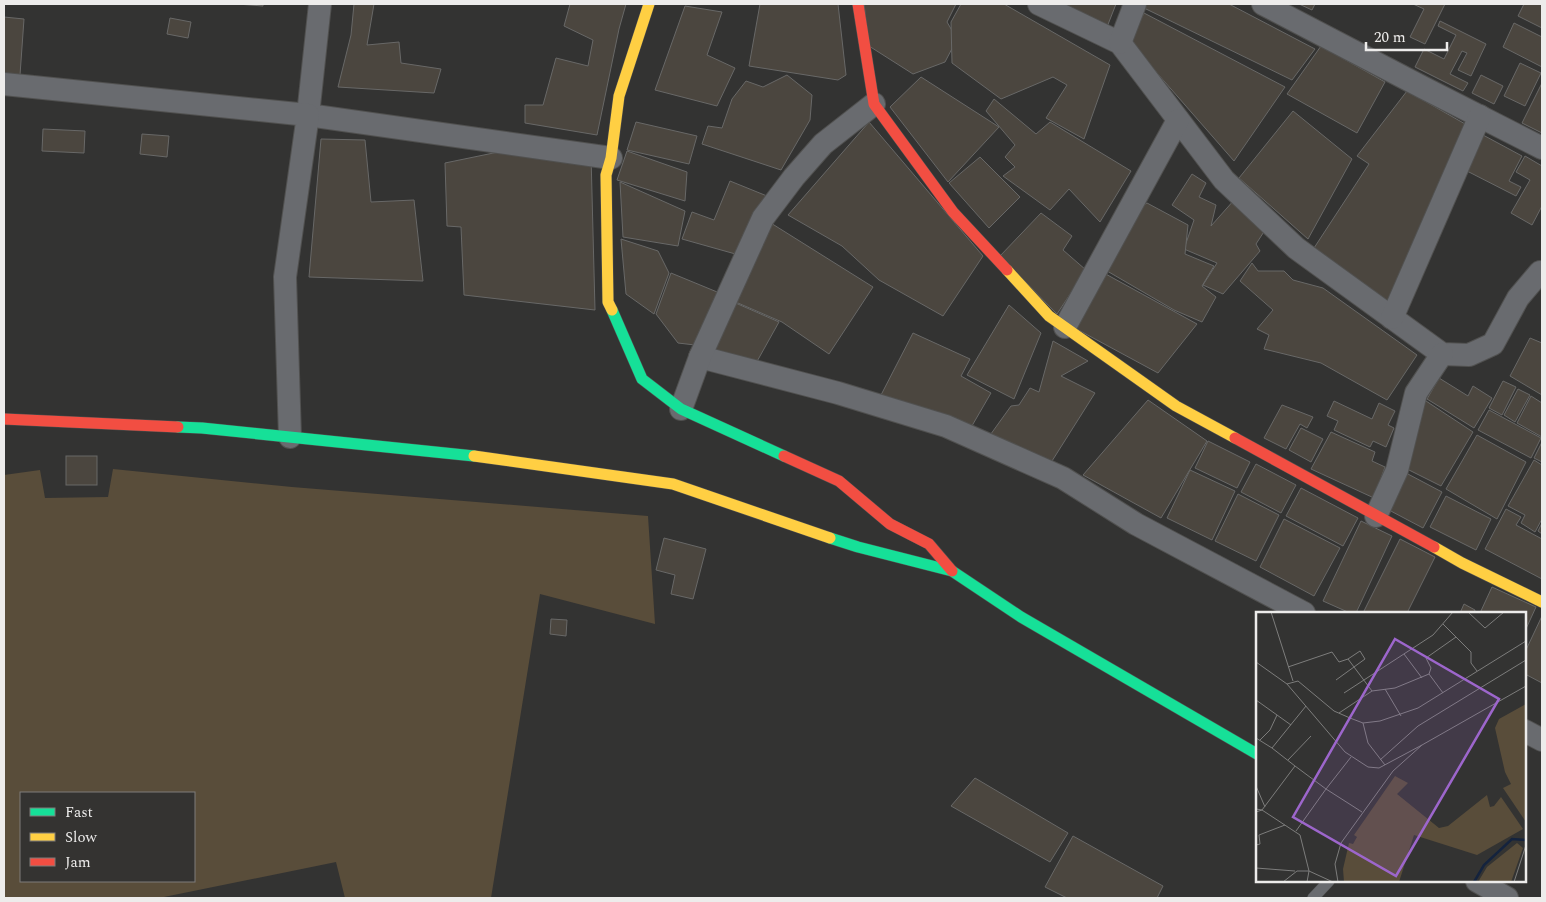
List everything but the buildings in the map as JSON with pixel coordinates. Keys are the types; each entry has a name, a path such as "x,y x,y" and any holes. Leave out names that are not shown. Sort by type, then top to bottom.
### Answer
{"street":[{"path":"290,437 285,277 308,115 320,4"},
{"path":"649,4 619,96 611,158 606,175 608,302 642,379 681,409 838,482 890,524 928,544 952,571 1021,617 1256,753"},
{"path":"858,4 874,104 953,212 1049,316 1176,406 1462,563 1542,602"},
{"path":"1039,4 1120,43 1224,180 1296,248 1442,354 1469,355 1494,344 1518,298 1540,272 1542,274"},
{"path":"1120,43 1135,4"},
{"path":"1263,4 1542,148"},
{"path":"4,84 308,115 611,158"},
{"path":"681,409 700,357 762,218 823,144 874,104"},
{"path":"1392,318 1480,116"},
{"path":"1065,328 1178,120"},
{"path":"1376,516 1397,470 1416,393 1442,354"},
{"path":"700,357 838,393 946,426 1064,478 1136,524 1302,612"},
{"path":"4,419 202,428 471,456 673,484 858,547 952,571"},
{"path":"1526,732 1542,740"},
{"path":"1479,882 1508,898"}],"lane":[{"path":"1314,898 1328,882"}],"shaded area":[{"path":"113,469 292,487 648,516 655,624 540,594 491,898 345,898 336,862 159,898 4,898 4,475 40,470 45,498 108,497"}],"traffic: fast":[{"path":"612,310 642,379 681,409 784,456"},
{"path":"178,427 474,456"},
{"path":"830,538 952,571 1021,617 1256,753"}],"traffic: slow":[{"path":"612,310 608,302 606,175 611,158 619,96 649,4"},
{"path":"1007,270 1049,316 1176,406 1235,438"},
{"path":"474,456 673,484 830,538"},
{"path":"1434,547 1462,563 1542,602"}],"traffic: jam":[{"path":"858,4 874,104 953,212 1007,270"},
{"path":"4,419 178,427"},
{"path":"1235,438 1434,547"},
{"path":"784,456 839,481 890,524 929,544 952,571"}]}
